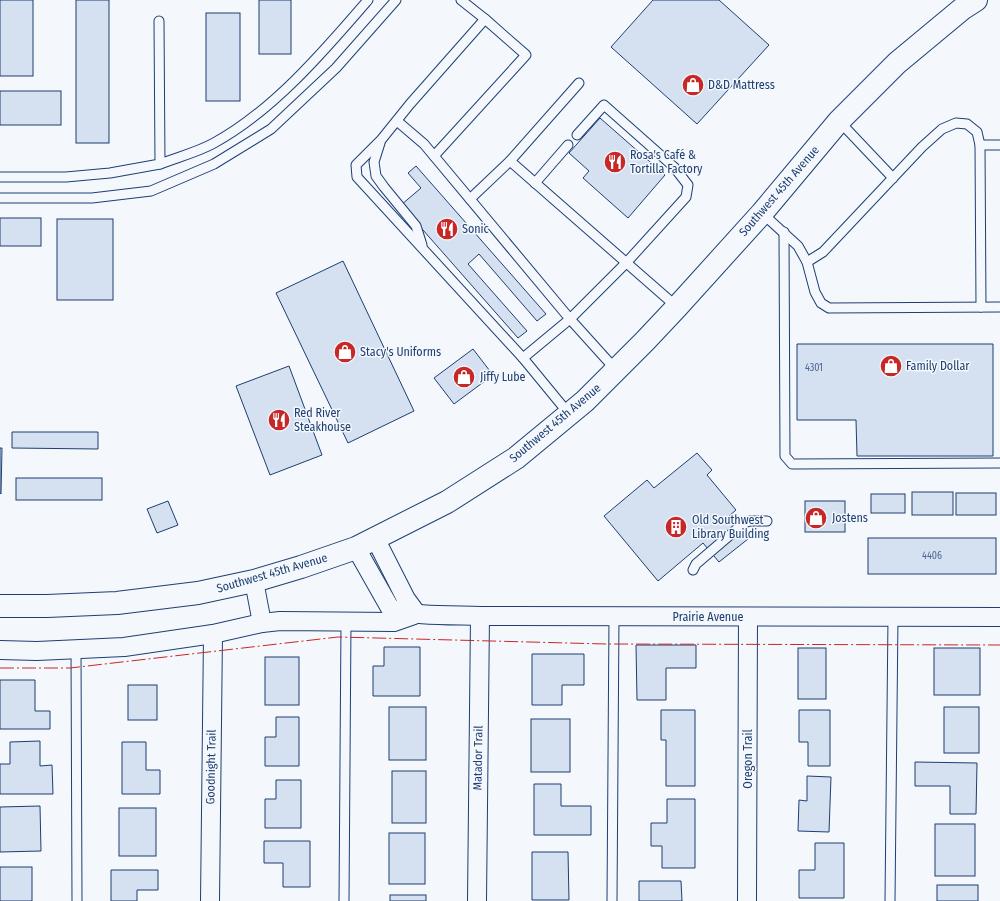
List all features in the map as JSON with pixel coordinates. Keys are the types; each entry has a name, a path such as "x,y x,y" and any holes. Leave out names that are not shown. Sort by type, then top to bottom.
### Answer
{"main road":[{"name":"Southwest 45th Avenue","path":"0,606 47,606 117,603 198,594 254,581 301,567 366,543 447,502 516,458 569,414 616,370 677,307 762,213 839,121 898,63 962,9 976,0"}],"street":[{"name":"Prairie Avenue","path":"366,543 390,608 399,612 480,616 1000,617"},
{"path":"254,581 262,623"},
{"path":"0,650 36,651 124,647 213,634 262,623 280,621 394,622 417,614"},
{"name":"Matador Trail","path":"477,901 480,616"},
{"name":"Oregon Trail","path":"747,901 748,616"},
{"name":"Goodnight Trail","path":"210,901 213,634"}],"lane":[{"path":"0,177 66,177 110,174 160,164 214,143 235,130 268,105 326,48 368,0"},
{"path":"0,198 92,198 151,191 214,164 271,129 336,68 396,0"},
{"path":"434,156 526,55 461,0"},
{"path":"485,19 410,104 381,140 356,165 357,177 523,358 569,414"},
{"path":"159,21 160,164"},
{"path":"470,199 510,161 579,83"},
{"path":"523,358 570,319 627,262 686,198 688,186 674,167 604,105 577,134"},
{"path":"397,121 424,144 570,319 616,370"},
{"path":"839,121 893,178"},
{"path":"807,262 823,252 922,147 942,129 956,123 967,124 977,132 980,145 981,307"},
{"path":"381,140 374,162 376,176 416,226 423,248"},
{"path":"535,183 568,145"},
{"path":"980,145 1000,145"},
{"path":"510,161 677,307"},
{"path":"762,213 798,246 807,262 815,292 821,303 829,308 1000,307"},
{"path":"784,232 785,456 792,464 1000,463"},
{"path":"693,570 696,564 744,523 750,521 767,521"},
{"path":"612,901 614,616"},
{"path":"890,901 893,616"},
{"path":"344,901 346,622"},
{"path":"76,649 77,901"}],"building":[{"path":"0,0 33,0 33,76 0,76"},
{"path":"76,0 109,0 109,143 76,143"},
{"path":"259,0 291,0 291,54 259,54"},
{"name":"D&D Mattress","path":"653,0 719,0 769,45 697,124 611,47"},
{"path":"206,13 240,13 240,101 206,101"},
{"path":"0,91 61,91 61,125 0,125"},
{"name":"Rosa's Café & Tortilla Factory","path":"600,118 665,175 628,218 583,178 589,171 569,153"},
{"name":"Sonic","path":"416,166 546,314 537,321 479,254 468,264 527,331 518,338 401,205 421,188 408,173"},
{"path":"0,218 41,218 41,246 0,246"},
{"path":"57,219 113,219 113,300 57,300"},
{"name":"Stacy's Uniforms","path":"343,261 414,411 348,443 276,293"},
{"path":"797,344 993,344 993,456 857,456 856,420 797,420"},
{"name":"Jiffy Lube","path":"473,349 493,375 454,404 434,378"},
{"name":"Red River Steakhouse","path":"289,366 322,455 270,475 236,386"},
{"path":"12,432 98,432 98,449 12,448"},
{"path":"0,448 2,448 1,494 0,493"},
{"name":"Old Southwest Library Building","path":"697,453 712,470 707,475 736,510 729,516 748,539 719,562 703,543 658,581 604,516 647,480 654,488"},
{"path":"16,478 102,478 102,500 16,500"},
{"path":"912,492 953,492 953,515 912,515"},
{"path":"956,493 996,493 996,515 956,515"},
{"path":"871,494 905,494 905,513 871,513"},
{"path":"168,501 178,525 157,533 147,509"},
{"path":"805,501 845,501 845,532 805,532"},
{"path":"868,538 996,538 996,574 868,574"},
{"path":"636,645 696,645 696,668 666,668 666,700 637,700"},
{"path":"384,647 420,647 420,696 373,696 373,666 384,666"},
{"path":"798,648 826,648 826,699 798,699"},
{"path":"934,648 980,648 980,695 934,695"},
{"path":"532,654 584,654 584,685 562,685 562,705 532,705"},
{"path":"265,657 299,657 299,705 265,705"},
{"path":"0,680 35,680 35,711 50,711 50,729 0,729"},
{"path":"128,685 157,685 157,720 128,720"},
{"path":"389,707 426,707 426,760 389,760"},
{"path":"944,707 979,707 979,753 944,753"},
{"path":"661,710 695,710 695,786 666,786 666,740 661,740"},
{"path":"799,710 830,710 830,766 808,766 808,742 799,742"},
{"path":"276,717 299,717 299,766 265,766 265,737 276,737"},
{"path":"531,719 570,719 570,772 531,772"},
{"path":"40,741 40,766 52,765 53,794 0,794 0,764 10,764 10,742"},
{"path":"122,742 146,742 146,770 160,770 160,794 122,794"},
{"path":"915,762 977,763 976,814 950,814 950,786 915,786"},
{"path":"392,771 426,771 426,823 392,823"},
{"path":"807,776 831,777 829,832 798,831 799,800 807,801"},
{"path":"276,780 301,780 301,828 265,828 265,799 276,799"},
{"path":"534,784 561,784 561,806 591,806 591,835 534,835"},
{"path":"667,799 695,799 695,868 662,868 662,846 651,846 651,823 667,823"},
{"path":"40,806 41,851 0,852 0,807"},
{"path":"119,808 156,808 156,856 119,856"},
{"path":"935,824 975,824 975,876 935,876"},
{"path":"389,833 425,833 425,884 389,884"},
{"path":"264,841 310,841 310,887 283,887 283,863 264,863"},
{"path":"815,843 844,843 844,898 799,898 799,870 815,870"},
{"path":"532,852 568,852 569,900 532,900"},
{"path":"0,867 32,867 32,901 0,901"},
{"path":"111,870 158,870 158,890 137,890 137,901 111,901"},
{"path":"639,881 681,881 682,901 639,901"},
{"path":"937,885 978,885 978,901 937,901"},
{"path":"390,895 426,895 426,901 390,901"}],"power":[{"path":"0,668 70,668 338,637 606,644 1000,645"}],"place":[{"name":"D&D Mattress","path":"693,85"},
{"name":"Rosa's Café & Tortilla Factory","path":"615,162"},
{"name":"Sonic","path":"447,229"},
{"name":"Stacy's Uniforms","path":"345,352"},
{"name":"Family Dollar","path":"891,366"},
{"name":"Jiffy Lube","path":"464,377"},
{"name":"Red River Steakhouse","path":"279,420"},
{"name":"Jostens","path":"816,518"},
{"name":"Old Southwest Library Building","path":"676,527"}]}
